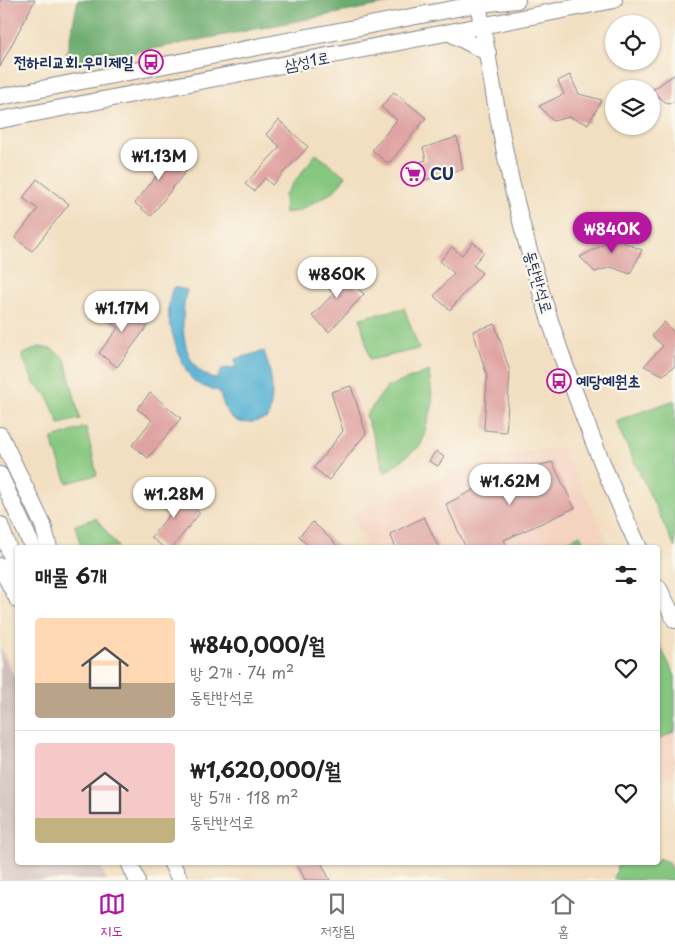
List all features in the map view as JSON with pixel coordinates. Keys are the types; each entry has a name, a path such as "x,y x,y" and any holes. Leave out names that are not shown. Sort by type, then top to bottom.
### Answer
{"street":[{"name":"삼성1로","path":"0,97 478,4 517,0"},
{"name":"삼성1로","path":"0,120 614,0"},
{"name":"동탄반석로","path":"478,4 515,197 539,285 569,380 603,468 638,545"},
{"path":"450,33 488,53"},
{"path":"0,435 43,524 48,545"},
{"path":"0,475 32,545"},
{"path":"0,525 15,567"},
{"path":"0,566 15,594"},
{"path":"660,591 675,620"},
{"path":"130,865 137,880"},
{"path":"173,865 180,880"}],"shaded area":[{"path":"563,447 609,545 366,545 351,514 494,456"},
{"path":"0,646 15,679 15,865 100,865 107,880 0,880"},
{"path":"660,646 675,676 675,776 660,784"}],"green space":[{"path":"78,0 406,0 64,66"},
{"path":"316,154 346,176 333,192 298,211 285,213 284,195"},
{"path":"404,308 419,349 370,360 360,318"},
{"path":"39,347 52,349 65,359 80,419 59,424 47,395 34,384 22,355"},
{"path":"429,371 433,403 421,445 385,473 366,415 387,387"},
{"path":"675,400 675,548 615,421"},
{"path":"86,427 97,475 67,483 51,439"},
{"path":"96,518 116,545 80,545 75,525"},
{"path":"580,535 585,545 559,545"},
{"path":"660,646 675,676 675,731 660,739"},
{"path":"660,859 668,862 674,875 673,880 614,880 618,865 660,865"}],"water":[{"path":"173,287 187,290 183,315 185,343 189,355 196,366 205,374 217,379 222,369 236,367 235,359 264,351 272,384 268,418 248,423 235,420 226,409 219,391 200,385 190,376 178,352 169,319 169,303"}],"building":[{"path":"0,0 35,0 0,67"},
{"path":"675,74 675,101 668,104 660,98 660,85"},
{"path":"570,75 579,94 602,100 588,124 569,117 553,121 539,106 564,94 558,81"},
{"path":"394,92 426,118 390,162 386,162 372,150 397,120 381,107"},
{"path":"279,120 308,147 272,185 265,178 254,191 245,184 280,147 266,134"},
{"path":"457,137 463,169 411,184 405,167 426,160 423,148"},
{"path":"155,147 186,171 151,216 135,203 157,175 142,163"},
{"path":"37,179 69,204 32,251 15,238 38,209 23,198"},
{"path":"610,225 622,242 642,250 630,274 611,267 595,272 580,257 605,244 598,231"},
{"path":"473,242 484,252 473,265 482,273 450,310 434,296 454,273 440,261 452,247 462,255"},
{"path":"334,266 364,294 329,332 312,316 334,293 321,281"},
{"path":"116,300 149,324 117,367 99,353 118,328 103,317"},
{"path":"664,322 675,333 675,366 663,375 644,366 663,346 652,336"},
{"path":"495,324 510,372 506,432 484,430 487,376 473,331"},
{"path":"351,386 366,433 329,480 314,468 343,431 331,392"},
{"path":"150,393 181,418 148,458 132,445 152,420 137,409"},
{"path":"436,451 444,457 438,466 429,461"},
{"path":"552,462 575,508 504,540 506,545 465,545 446,504 503,475"},
{"path":"169,487 200,513 174,545 160,545 151,537 170,514 156,503"},
{"path":"424,517 438,545 395,545 390,534"},
{"path":"313,522 337,545 307,545 299,536"},
{"path":"298,865 322,865 330,880 305,880"}],"place":[{"name":"전하리교회.우미제일","path":"151,62"},
{"name":"CU","path":"413,174"},
{"name":"예당예원초","path":"559,381"}]}
